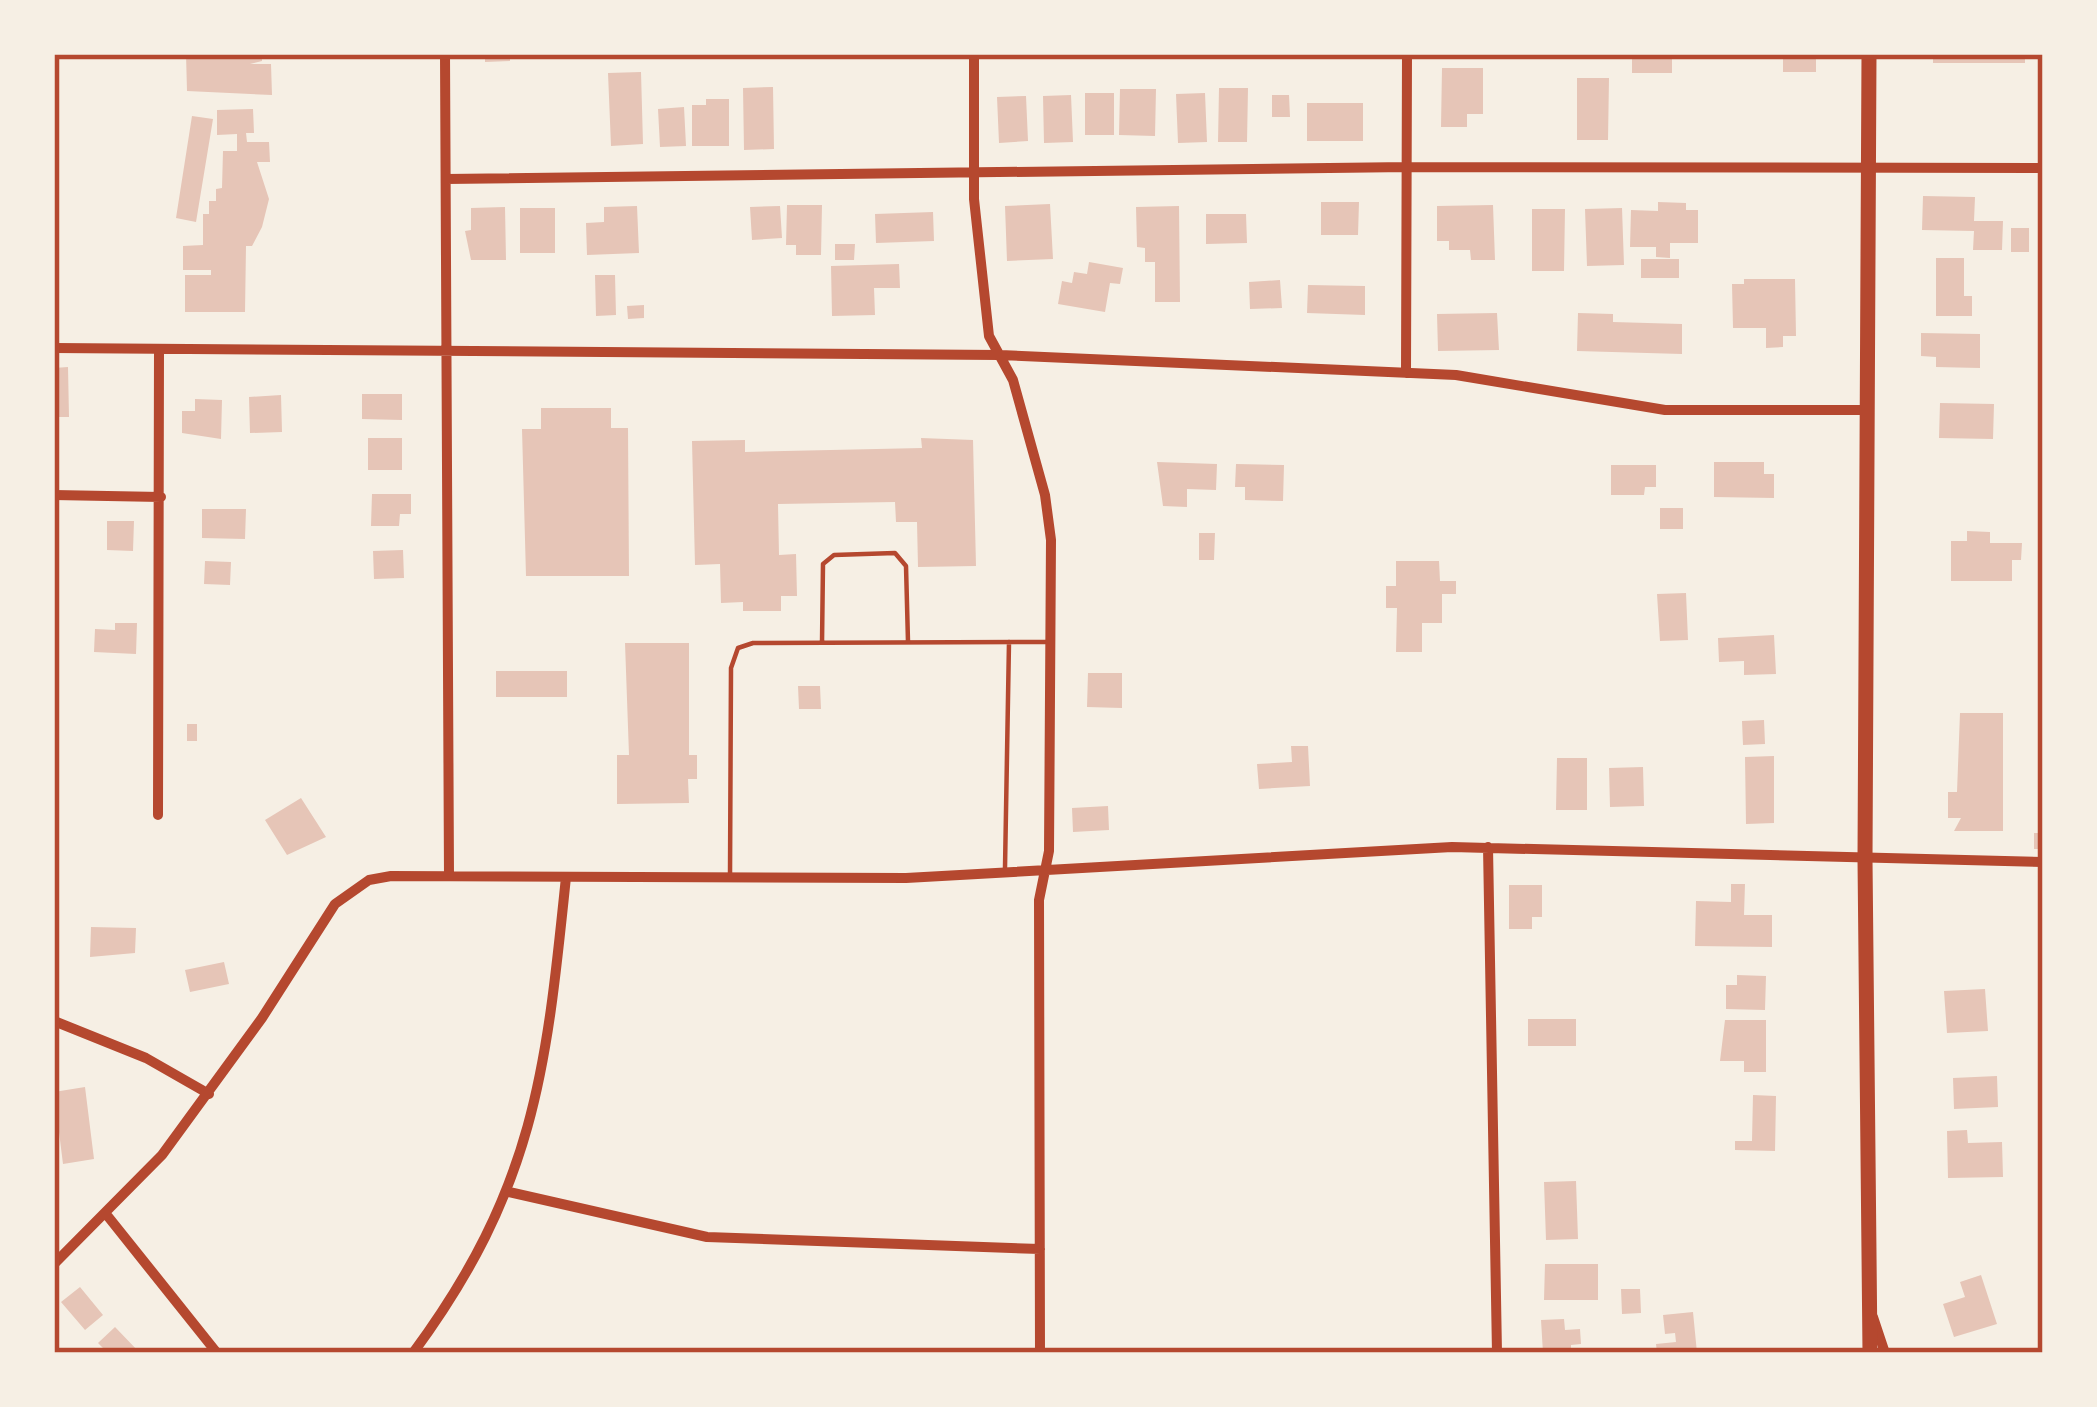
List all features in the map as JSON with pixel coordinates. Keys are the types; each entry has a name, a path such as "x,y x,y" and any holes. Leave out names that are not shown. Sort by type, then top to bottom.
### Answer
{"main road":[{"path":"1869,54 1865,859 1870,1353"}],"street":[{"path":"445,54 449,876"},
{"path":"974,54 974,172 989,336 1000,355 1046,495 1050,642 1045,872 1039,900 1040,1353"},
{"path":"1406,373 1407,54"},
{"path":"446,178 1408,167 2043,168"},
{"path":"54,348 1000,355 1456,375 1652,409 1865,410"},
{"path":"158,815 159,349"},
{"path":"54,496 161,497"},
{"path":"1488,847 1497,1353"},
{"path":"54,1264 106,1214 209,1094 346,892 391,875 1005,874 1488,847 2043,862"},
{"path":"413,1353 509,1192 529,1138 553,1020 566,878"},
{"path":"54,1021 146,1058 209,1094"},
{"path":"509,1192 655,1229 707,1237 1040,1249"},
{"path":"106,1214 217,1353"},
{"path":"1870,1308 1885,1353"}],"lane":[{"path":"822,643 823,564 834,555 895,553 906,566 908,643"},
{"path":"1005,874 1009,642"},
{"path":"730,878 732,657 753,643 1050,642"}],"building":[{"path":"186,54 262,54 262,61 250,64 271,64 272,95 187,91"},
{"path":"485,54 510,54 510,61 485,62"},
{"path":"1632,54 1672,54 1672,73 1632,73"},
{"path":"1783,54 1816,54 1816,72 1783,72"},
{"path":"1933,54 2025,54 2025,63 1933,63"},
{"path":"1442,68 1483,68 1483,114 1467,114 1467,127 1441,127"},
{"path":"641,72 643,144 611,146 608,73"},
{"path":"1577,78 1609,78 1608,140 1577,140"},
{"path":"773,87 774,149 744,150 743,88"},
{"path":"1219,88 1248,88 1247,142 1218,142"},
{"path":"1120,89 1156,89 1155,136 1119,135"},
{"path":"1085,93 1114,93 1114,135 1085,135"},
{"path":"1205,93 1207,142 1178,143 1176,94"},
{"path":"1071,95 1073,142 1044,143 1043,96"},
{"path":"1272,95 1289,95 1290,117 1272,117"},
{"path":"1026,96 1028,141 999,143 997,97"},
{"path":"706,99 729,99 729,146 692,146 692,105 706,105"},
{"path":"1307,103 1363,103 1363,141 1307,141"},
{"path":"684,107 686,146 660,147 658,109"},
{"path":"253,109 254,133 246,133 247,142 269,142 270,162 257,162 269,199 262,227 252,246 246,246 245,312 185,312 185,275 211,275 211,270 183,270 183,246 203,245 203,214 209,214 209,201 216,201 216,189 222,188 223,151 237,151 237,134 217,135 217,110"},
{"path":"192,116 213,119 196,222 176,218"},
{"path":"1923,196 1975,197 1974,221 2003,221 2002,250 1973,250 1974,231 1922,230"},
{"path":"1321,202 1359,202 1358,235 1321,235"},
{"path":"1658,202 1686,203 1686,210 1698,210 1698,243 1670,243 1670,258 1656,257 1656,247 1630,247 1631,210 1658,211"},
{"path":"1050,204 1053,259 1007,261 1005,206"},
{"path":"787,205 822,205 821,255 796,255 796,245 786,245"},
{"path":"1493,205 1495,260 1471,260 1470,250 1449,250 1449,241 1437,241 1437,206"},
{"path":"637,206 639,253 587,255 586,223 604,222 604,207"},
{"path":"780,206 782,238 752,240 750,207"},
{"path":"1179,206 1180,302 1155,302 1155,262 1145,262 1145,248 1137,247 1136,207"},
{"path":"505,207 506,260 471,260 465,231 471,230 471,208"},
{"path":"520,208 555,208 555,253 520,253"},
{"path":"1622,208 1624,265 1587,266 1585,209"},
{"path":"1532,209 1565,209 1564,271 1532,271"},
{"path":"933,212 934,241 876,243 875,214"},
{"path":"1206,214 1246,214 1247,243 1206,244"},
{"path":"2011,228 2029,228 2029,252 2011,252"},
{"path":"835,244 855,244 854,260 835,260"},
{"path":"1936,258 1964,258 1964,296 1972,296 1972,316 1936,316"},
{"path":"1641,259 1679,259 1679,278 1641,278"},
{"path":"1089,262 1123,268 1120,284 1110,283 1105,312 1058,304 1062,281 1072,283 1074,272 1087,274"},
{"path":"899,264 900,288 874,288 875,315 832,316 831,266"},
{"path":"595,275 615,275 616,315 596,316"},
{"path":"1744,279 1795,279 1796,336 1783,336 1783,347 1766,348 1766,328 1733,328 1732,284 1744,284"},
{"path":"1280,280 1282,308 1250,309 1249,282"},
{"path":"1308,285 1365,286 1365,315 1307,313"},
{"path":"644,305 644,318 628,319 627,306"},
{"path":"1497,313 1499,350 1438,351 1437,314"},
{"path":"1578,313 1613,314 1613,322 1682,324 1682,354 1577,351"},
{"path":"1921,333 1980,334 1980,368 1936,367 1936,357 1921,356"},
{"path":"68,367 69,417 54,417 54,368"},
{"path":"362,394 402,394 402,420 362,419"},
{"path":"281,395 282,432 250,433 249,397"},
{"path":"195,399 222,400 221,439 182,433 182,411 195,411"},
{"path":"1940,403 1994,404 1993,439 1939,438"},
{"path":"541,408 611,408 611,428 628,428 629,576 526,576 522,429 541,429"},
{"path":"368,438 402,438 402,470 368,470"},
{"path":"921,438 973,440 976,566 918,567 917,522 896,522 895,502 778,504 779,555 796,554 797,596 781,596 781,611 743,611 743,602 721,603 720,564 695,565 692,441 745,440 745,452 922,448"},
{"path":"1157,462 1217,464 1216,490 1187,489 1187,507 1163,506"},
{"path":"1714,462 1764,462 1764,474 1774,474 1774,498 1714,497"},
{"path":"1236,464 1284,465 1283,501 1245,500 1245,487 1235,487"},
{"path":"1611,465 1656,465 1656,487 1645,487 1644,495 1611,495"},
{"path":"372,494 411,494 411,514 400,514 399,526 371,526"},
{"path":"1660,508 1683,508 1683,529 1660,529"},
{"path":"202,509 246,509 245,539 202,538"},
{"path":"107,521 134,521 133,551 107,550"},
{"path":"1967,531 1990,532 1990,543 2022,543 2021,560 2012,560 2012,581 1951,581 1951,541 1967,541"},
{"path":"1199,533 1215,533 1214,560 1199,560"},
{"path":"403,550 404,578 374,579 373,551"},
{"path":"205,561 231,562 230,585 204,584"},
{"path":"1396,561 1439,561 1440,581 1456,581 1456,594 1442,594 1442,623 1422,623 1422,652 1396,652 1397,608 1386,608 1386,586 1396,586"},
{"path":"1686,593 1688,640 1660,641 1657,594"},
{"path":"115,623 137,623 136,654 94,652 95,629 115,630"},
{"path":"1774,635 1776,674 1744,675 1744,661 1719,662 1718,638"},
{"path":"625,643 689,643 689,755 697,755 697,779 688,779 689,803 617,804 617,755 629,755"},
{"path":"496,671 567,671 567,697 496,697"},
{"path":"1088,673 1122,673 1122,708 1087,707"},
{"path":"798,686 820,686 821,709 799,709"},
{"path":"1960,713 2003,713 2003,831 1954,831 1961,818 1948,818 1948,792 1957,792"},
{"path":"1764,720 1765,744 1743,745 1742,721"},
{"path":"187,724 197,724 197,741 187,741"},
{"path":"1291,746 1308,746 1310,786 1259,789 1257,764 1292,762"},
{"path":"1774,756 1774,823 1746,824 1745,757"},
{"path":"1557,758 1587,758 1587,810 1556,810"},
{"path":"1643,767 1644,806 1610,807 1609,768"},
{"path":"301,798 326,837 287,855 265,820"},
{"path":"1108,806 1109,830 1073,832 1072,808"},
{"path":"2034,833 2043,833 2043,849 2034,849"},
{"path":"1731,884 1745,884 1744,915 1772,915 1772,947 1695,946 1696,901 1731,902"},
{"path":"1509,885 1542,885 1542,917 1532,917 1532,929 1509,929"},
{"path":"91,927 136,928 135,953 90,957"},
{"path":"224,962 229,984 190,992 185,970"},
{"path":"1737,975 1766,976 1765,1010 1726,1009 1726,985 1737,985"},
{"path":"1985,989 1988,1031 1947,1033 1944,991"},
{"path":"1528,1019 1576,1019 1576,1046 1528,1046"},
{"path":"1725,1020 1766,1020 1766,1072 1744,1072 1744,1061 1720,1061"},
{"path":"1997,1076 1998,1107 1954,1109 1953,1078"},
{"path":"85,1087 94,1159 63,1164 54,1092"},
{"path":"1753,1095 1776,1096 1775,1151 1735,1150 1735,1141 1752,1141"},
{"path":"1967,1130 1968,1143 2002,1142 2003,1177 1948,1178 1947,1131"},
{"path":"1576,1181 1578,1239 1546,1240 1544,1182"},
{"path":"1545,1264 1598,1264 1598,1300 1544,1300"},
{"path":"1981,1275 1997,1324 1954,1337 1943,1304 1965,1297 1960,1282"},
{"path":"80,1287 103,1315 85,1330 61,1302"},
{"path":"1621,1289 1640,1289 1641,1313 1622,1314"},
{"path":"1693,1312 1697,1353 1657,1353 1656,1344 1676,1342 1675,1333 1665,1334 1663,1315"},
{"path":"1564,1319 1565,1330 1580,1329 1581,1344 1571,1345 1571,1353 1543,1353 1541,1320"},
{"path":"115,1327 140,1353 108,1353 98,1343"}]}
